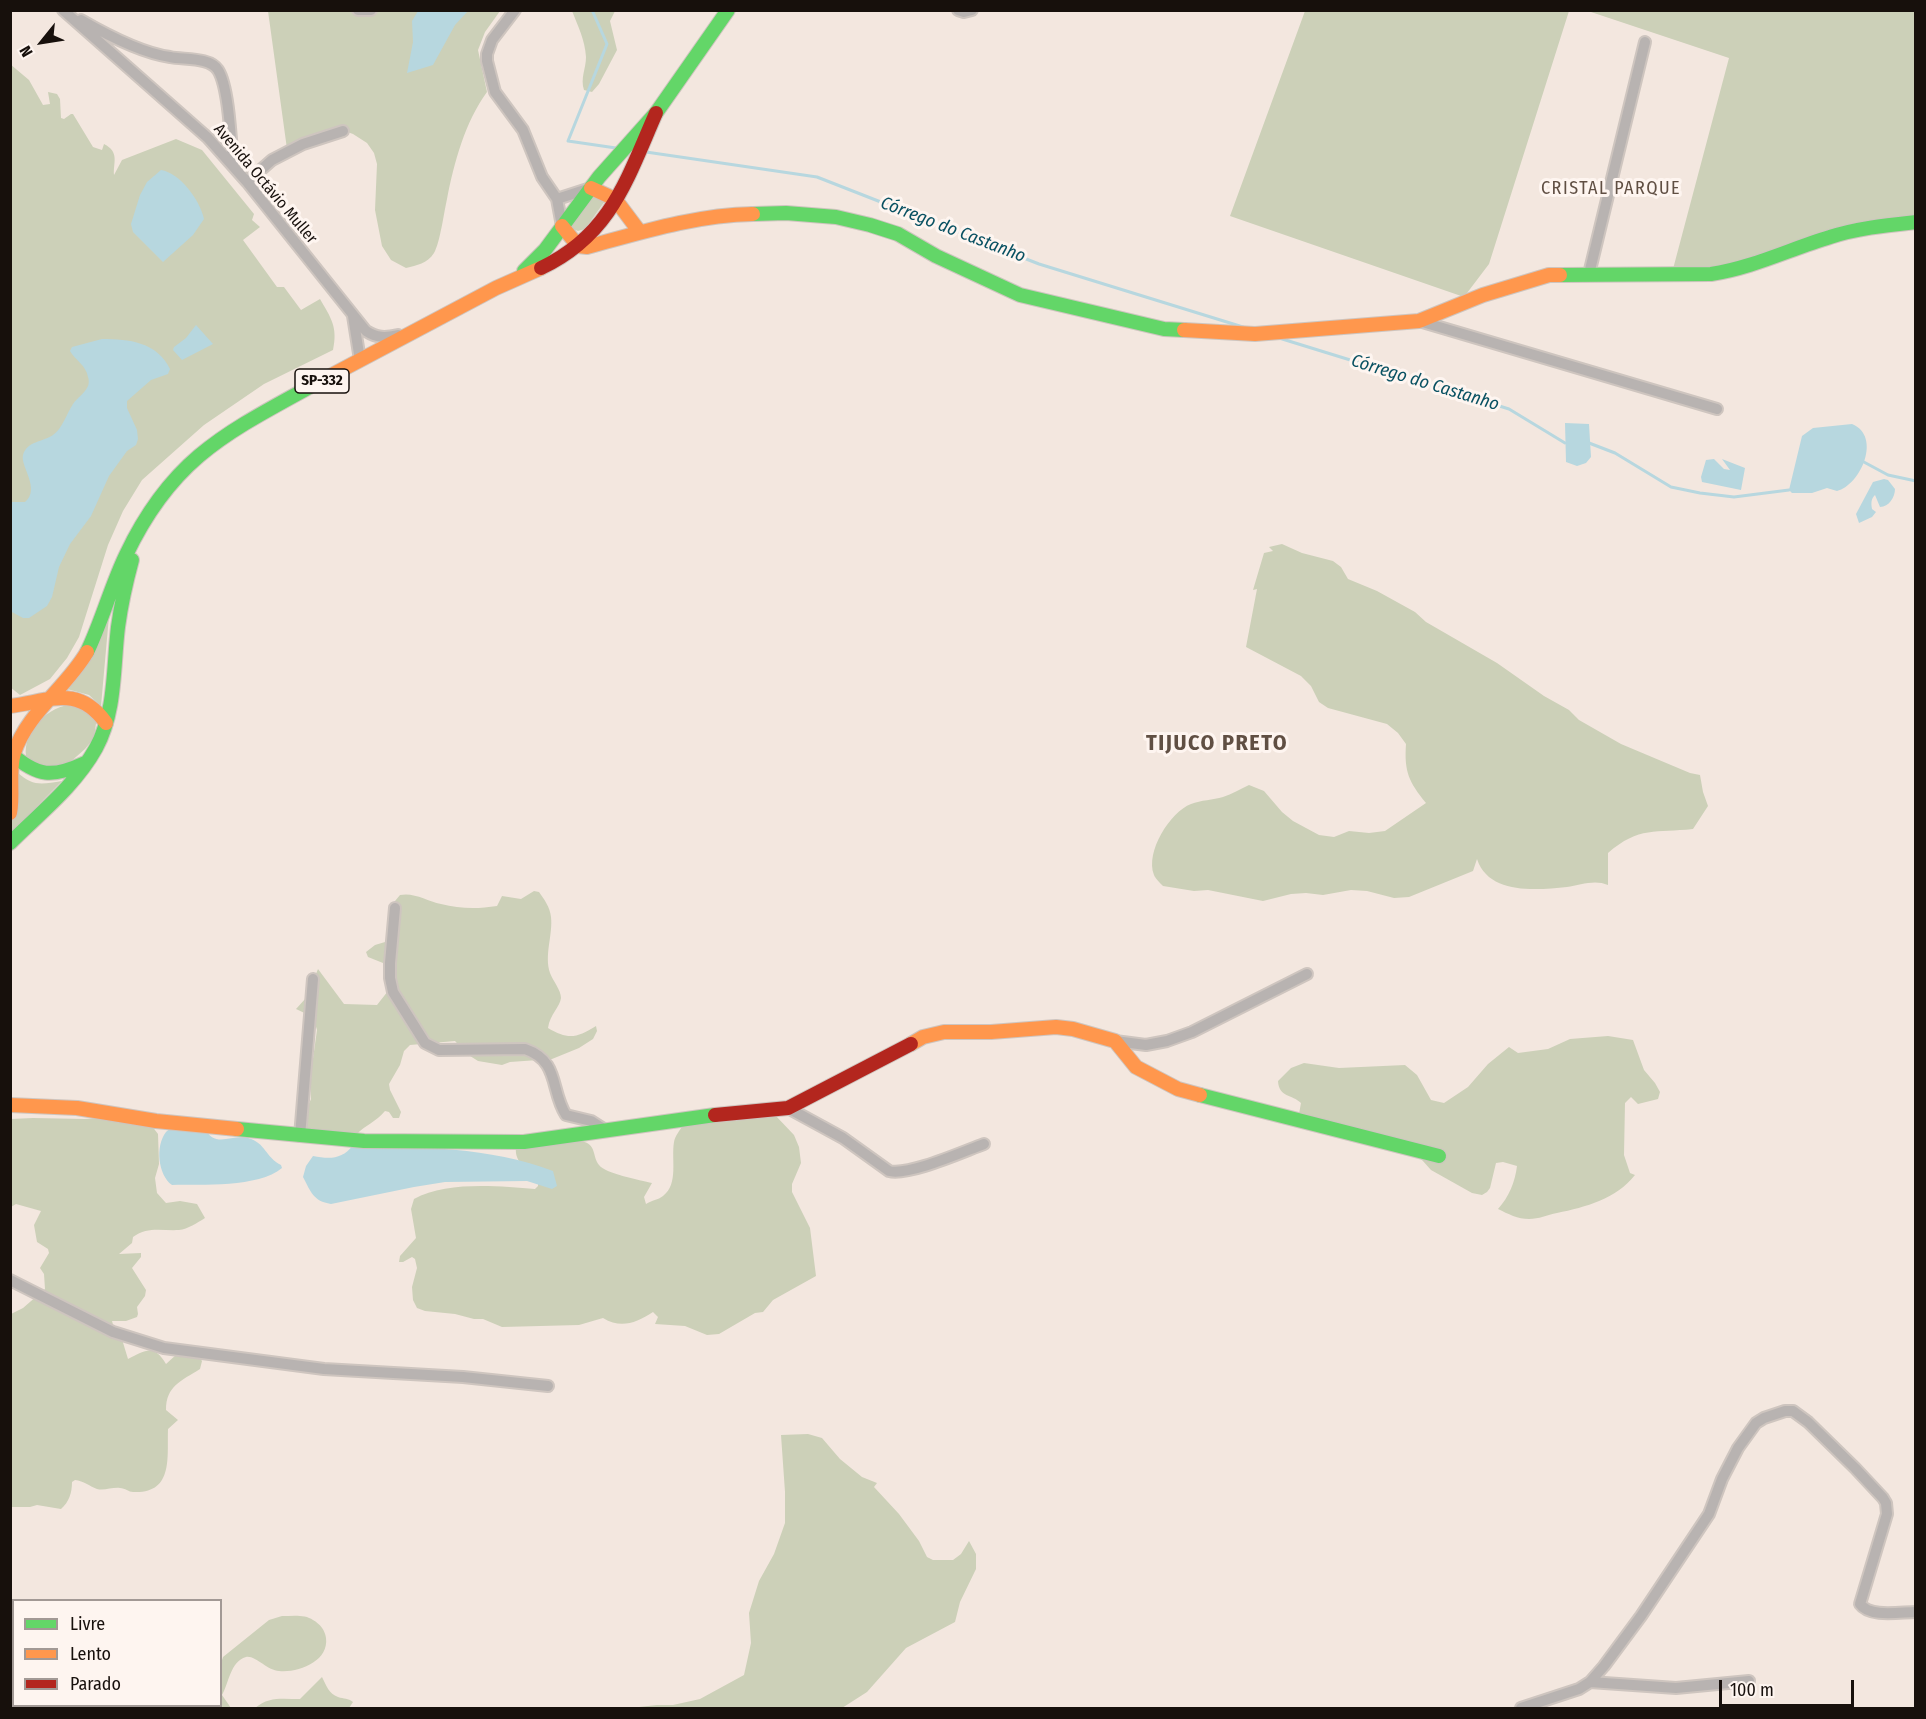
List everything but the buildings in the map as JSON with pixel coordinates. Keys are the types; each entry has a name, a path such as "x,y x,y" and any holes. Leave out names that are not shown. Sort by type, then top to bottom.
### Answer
{"main road":[{"name":"SP-332","path":"514,278 545,250 616,157 656,113 728,10"},
{"name":"SP-332","path":"10,813 14,795 12,754 24,731 73,673 88,650 137,532 171,482 202,451 256,417 578,246 603,218 615,199 656,113"},
{"path":"591,188 615,199 639,231"},
{"path":"562,226 578,246 587,247 639,231 729,214 786,213 836,217 898,234 936,256 1020,295 1164,329 1255,334 1419,321 1483,295 1549,275 1711,274 1733,271 1832,237 1894,224 1916,222"},
{"name":"SP-332","path":"10,843 76,777 101,740 113,693 118,628 127,579 133,556 151,510"},
{"path":"10,706 64,697 80,699 95,707 106,723"},
{"path":"12,754 28,769 42,774 62,772 88,761"},
{"path":"10,1105 77,1108 156,1121 364,1141 524,1142 687,1118 788,1108 923,1037 944,1032 991,1032 1056,1027 1073,1029 1115,1041 1136,1067 1179,1089 1439,1156"}],"street":[{"name":"Avenida Octávio Muller","path":"64,10 208,138 247,182 366,331 374,336 385,338 422,327"},
{"path":"64,10 100,32 145,51 209,63 216,67 223,82 233,166"},
{"path":"358,10 370,10"},
{"path":"515,10 492,40 487,54 489,69 495,92 523,130 542,177 557,199 562,226"},
{"path":"958,10 964,12 972,10"},
{"path":"1589,273 1645,42"},
{"path":"247,182 272,160 303,144 343,131"},
{"path":"557,199 591,188"},
{"path":"353,315 360,360"},
{"path":"1419,321 1717,409"},
{"path":"395,908 390,963 393,992 426,1043 439,1050 525,1049 536,1053 544,1060 552,1074 567,1115 591,1121 604,1130"},
{"path":"1115,1041 1146,1045 1167,1041 1192,1032 1307,974"},
{"path":"300,1136 313,979"},
{"path":"788,1108 843,1138 889,1171 897,1173 984,1144"},
{"path":"10,1280 113,1332 164,1348 324,1369 463,1377 548,1386"},
{"path":"1521,1708 1579,1689 1590,1682 1641,1616 1709,1514 1722,1479 1749,1432 1756,1423 1764,1418 1785,1411 1792,1412 1808,1422 1887,1503 1887,1514 1860,1604 1872,1612 1916,1612"},
{"path":"1590,1682 1676,1688 1749,1681"}],"shaded area":[{"path":"12,1618 12,1707 150,1707 11,1708 10,1619"}],"green space":[{"path":"268,11 500,11 485,32 478,50 487,92 472,116 461,143 438,242 434,253 425,262 406,268 391,260 382,246 375,210 377,164 374,153 367,143 339,129 287,149"},
{"path":"572,11 615,11 610,21 617,50 599,84 592,92 584,90 585,51"},
{"path":"1305,11 1569,11 1489,264 1464,297 1230,216"},
{"path":"1588,11 1915,11 1915,218 1728,269 1673,269 1729,58"},
{"path":"10,64 29,80 43,105 50,104 48,92 57,94 60,99 61,118 64,119 73,114 93,147 102,150 104,144 109,147 115,158 114,175 122,160 176,139 202,150 254,214 252,220 260,227 243,240 277,287 284,287 301,310 320,299 330,317 335,335 333,350 264,384 204,425 142,480 123,511 108,545 79,637 67,658 50,679 20,695 10,687"},
{"path":"595,194 605,201 585,229 578,231 573,229 571,224"},
{"path":"1282,544 1302,553 1333,561 1341,567 1348,579 1377,591 1415,612 1426,622 1497,663 1544,696 1569,710 1579,720 1621,744 1700,775 1708,806 1693,829 1648,832 1619,844 1608,853 1608,885 1593,882 1555,888 1515,888 1492,879 1483,871 1477,859 1473,871 1409,897 1394,898 1367,891 1351,890 1323,895 1291,894 1263,901 1208,890 1194,891 1163,886 1155,876 1152,866 1153,855 1161,834 1175,815 1191,804 1223,797 1249,785 1264,791 1293,821 1319,835 1334,837 1349,831 1369,833 1385,831 1426,803 1415,789 1409,776 1406,744 1398,733 1387,724 1328,708 1319,702 1311,686 1301,676 1246,647 1257,589 1253,590 1264,553 1273,551 1269,547"},
{"path":"109,616 101,706 89,695 67,689"},
{"path":"74,704 97,716 94,738 68,764 43,768 26,756 29,737 39,721 47,714 55,709"},
{"path":"17,772 28,780 38,783 62,781 11,833 11,822 17,806"},
{"path":"534,891 539,892 550,913 548,966 561,998 548,1028 572,1036 596,1026 597,1031 593,1039 579,1048 552,1059 510,1062 502,1065 478,1061 467,1054 455,1041 410,1045 404,1051 400,1065 389,1084 401,1112 399,1118 393,1118 389,1112 385,1111 356,1135 302,1132 303,1118 311,1099 310,1080 317,1030 313,1017 296,1009 306,998 318,969 344,1004 377,1005 388,991 393,973 383,963 368,957 366,952 375,945 385,942 396,915 395,901 400,895 415,896 448,906 476,908 497,906 502,896 521,899"},
{"path":"1608,1036 1633,1040 1644,1070 1660,1092 1658,1099 1638,1104 1631,1097 1625,1103 1624,1155 1630,1173 1635,1175 1619,1190 1600,1201 1529,1219 1498,1209 1511,1189 1517,1166 1503,1162 1496,1163 1487,1192 1482,1195 1472,1193 1431,1170 1413,1150 1299,1114 1301,1103 1283,1093 1278,1081 1291,1068 1304,1063 1339,1068 1405,1065 1417,1075 1431,1100 1444,1103 1468,1087 1488,1064 1509,1047 1518,1053 1548,1049 1570,1039"},
{"path":"775,1115 794,1135 799,1147 801,1163 792,1184 792,1192 810,1228 816,1276 773,1300 763,1312 755,1313 719,1334 707,1335 685,1326 655,1324 658,1317 653,1312 641,1319 622,1324 603,1318 579,1325 502,1327 483,1319 417,1308 413,1300 412,1287 417,1268 415,1259 412,1257 399,1262 400,1256 416,1238 411,1209 414,1199 441,1189 457,1187 489,1186 535,1189 538,1181 517,1158 516,1148 576,1140 590,1145 597,1162 603,1168 652,1183 644,1197 646,1204 663,1196 671,1185 674,1142 683,1125"},
{"path":"11,1119 148,1121 158,1134 159,1164 155,1178 157,1193 166,1203 180,1201 197,1204 205,1218 192,1226 179,1230 144,1231 133,1237 132,1243 119,1254 141,1253 141,1257 132,1268 146,1290 145,1296 137,1307 137,1317 126,1321 112,1321 114,1328 121,1336 128,1359 145,1351 153,1351 166,1364 177,1354 197,1354 202,1361 200,1369 176,1385 169,1395 166,1410 178,1420 168,1429 166,1472 156,1487 146,1491 133,1492 120,1488 103,1490 75,1480 72,1482 71,1494 61,1509 37,1505 11,1507 11,1314 23,1308 45,1289 44,1274 40,1268 49,1253 48,1249 37,1242 34,1225 41,1211 16,1204 11,1207"},
{"path":"808,1434 822,1438 840,1459 862,1477 877,1483 874,1487 899,1514 919,1541 927,1557 933,1560 953,1560 961,1554 969,1541 976,1554 976,1569 960,1602 955,1622 906,1648 867,1692 842,1708 630,1708 673,1705 700,1699 744,1675 751,1643 749,1613 759,1581 774,1554 785,1523 781,1435"},
{"path":"282,1616 310,1618 322,1628 325,1635 326,1646 323,1653 303,1668 287,1671 270,1669 253,1658 246,1657 236,1663 222,1695 223,1657 269,1620"},
{"path":"322,1677 332,1694 353,1702 349,1708 255,1708 271,1700 300,1699"},
{"path":"222,1695 231,1708 198,1708 222,1707"}],"water":[{"path":"418,11 468,11 455,25 433,65 407,73 413,42 412,21"},
{"path":"161,170 175,176 188,188 204,219 193,235 163,262 133,232 131,224 140,195 147,182"},
{"path":"196,325 213,344 182,360 173,350 174,347 186,338"},
{"path":"102,339 132,341 141,344 158,353 170,369 168,374 151,380 127,401 127,408 137,430 136,445 127,451 109,476 91,516 70,544 59,567 52,597 47,606 29,618 23,618 10,611 11,502 25,502 31,491 23,455 32,444 56,432 73,404 88,386 87,373 70,351 72,347"},
{"path":"1565,423 1589,424 1591,457 1586,463 1577,466 1566,462"},
{"path":"1852,424 1861,430 1866,439 1867,449 1865,460 1854,480 1837,491 1827,488 1812,493 1792,493 1789,490 1802,436 1813,428"},
{"path":"1714,459 1724,469 1730,470 1722,459 1745,468 1741,490 1702,482 1701,477 1706,460"},
{"path":"1888,480 1895,489 1893,498 1889,503 1880,507 1875,495 1871,505 1876,512 1872,517 1859,523 1856,514 1873,482"},
{"path":"179,1125 205,1128 213,1138 218,1139 242,1137 254,1140 282,1168 259,1179 245,1182 172,1185 161,1168 159,1152 166,1132"},
{"path":"353,1145 454,1150 504,1157 553,1171 557,1186 552,1189 527,1181 445,1182 331,1204 320,1201 313,1195 303,1177 306,1166 313,1156 324,1158 340,1156"}],"waterway":[{"name":"Córrego do Castanho","path":"592,10 607,44 568,141 616,148"},
{"name":"Córrego do Castanho","path":"646,152 817,177 1039,264 1243,327"},
{"name":"Córrego do Castanho","path":"1279,338 1509,409 1565,443"},
{"name":"Córrego do Castanho","path":"1589,443 1615,453 1671,487 1734,497 1789,490"},
{"path":"1862,461 1888,475 1916,481"}],"traffic: fast":[{"path":"524,271 545,250 599,177 656,113 728,10"},
{"path":"753,214 786,213 836,217 870,225 898,234 936,256 1020,295 1164,329 1184,330"},
{"path":"1560,275 1711,274 1756,263 1840,234 1916,222"},
{"path":"87,652 126,555 162,494 183,471 228,434 315,384"},
{"path":"10,843 78,775 96,748 107,719 113,689 119,619 132,560"},
{"path":"10,753 29,767 46,773 63,771 85,763"},
{"path":"1200,1095 1439,1156"},
{"path":"237,1129 364,1141 524,1142 715,1115"}],"traffic: slow":[{"path":"591,188 615,199 639,231"},
{"path":"562,226 578,246 587,247 690,221 753,214"},
{"path":"315,384 496,288 541,268"},
{"path":"1184,330 1255,334 1419,321 1483,295 1549,275 1560,275"},
{"path":"10,813 12,760 20,739 37,713 69,677 87,652"},
{"path":"10,706 51,699 74,699 85,703 106,723"},
{"path":"911,1044 923,1037 944,1032 991,1032 1056,1027 1073,1029 1115,1041 1136,1067 1178,1089 1200,1095"},
{"path":"10,1105 77,1108 156,1121 237,1129"}],"traffic: jam":[{"path":"541,268 565,255 601,222 625,182 656,113"},
{"path":"715,1115 788,1108 911,1044"}],"district":[{"name":"CRISTAL PARQUE","path":"1611,189"},
{"name":"TIJUCO PRETO","path":"1217,744"}]}
